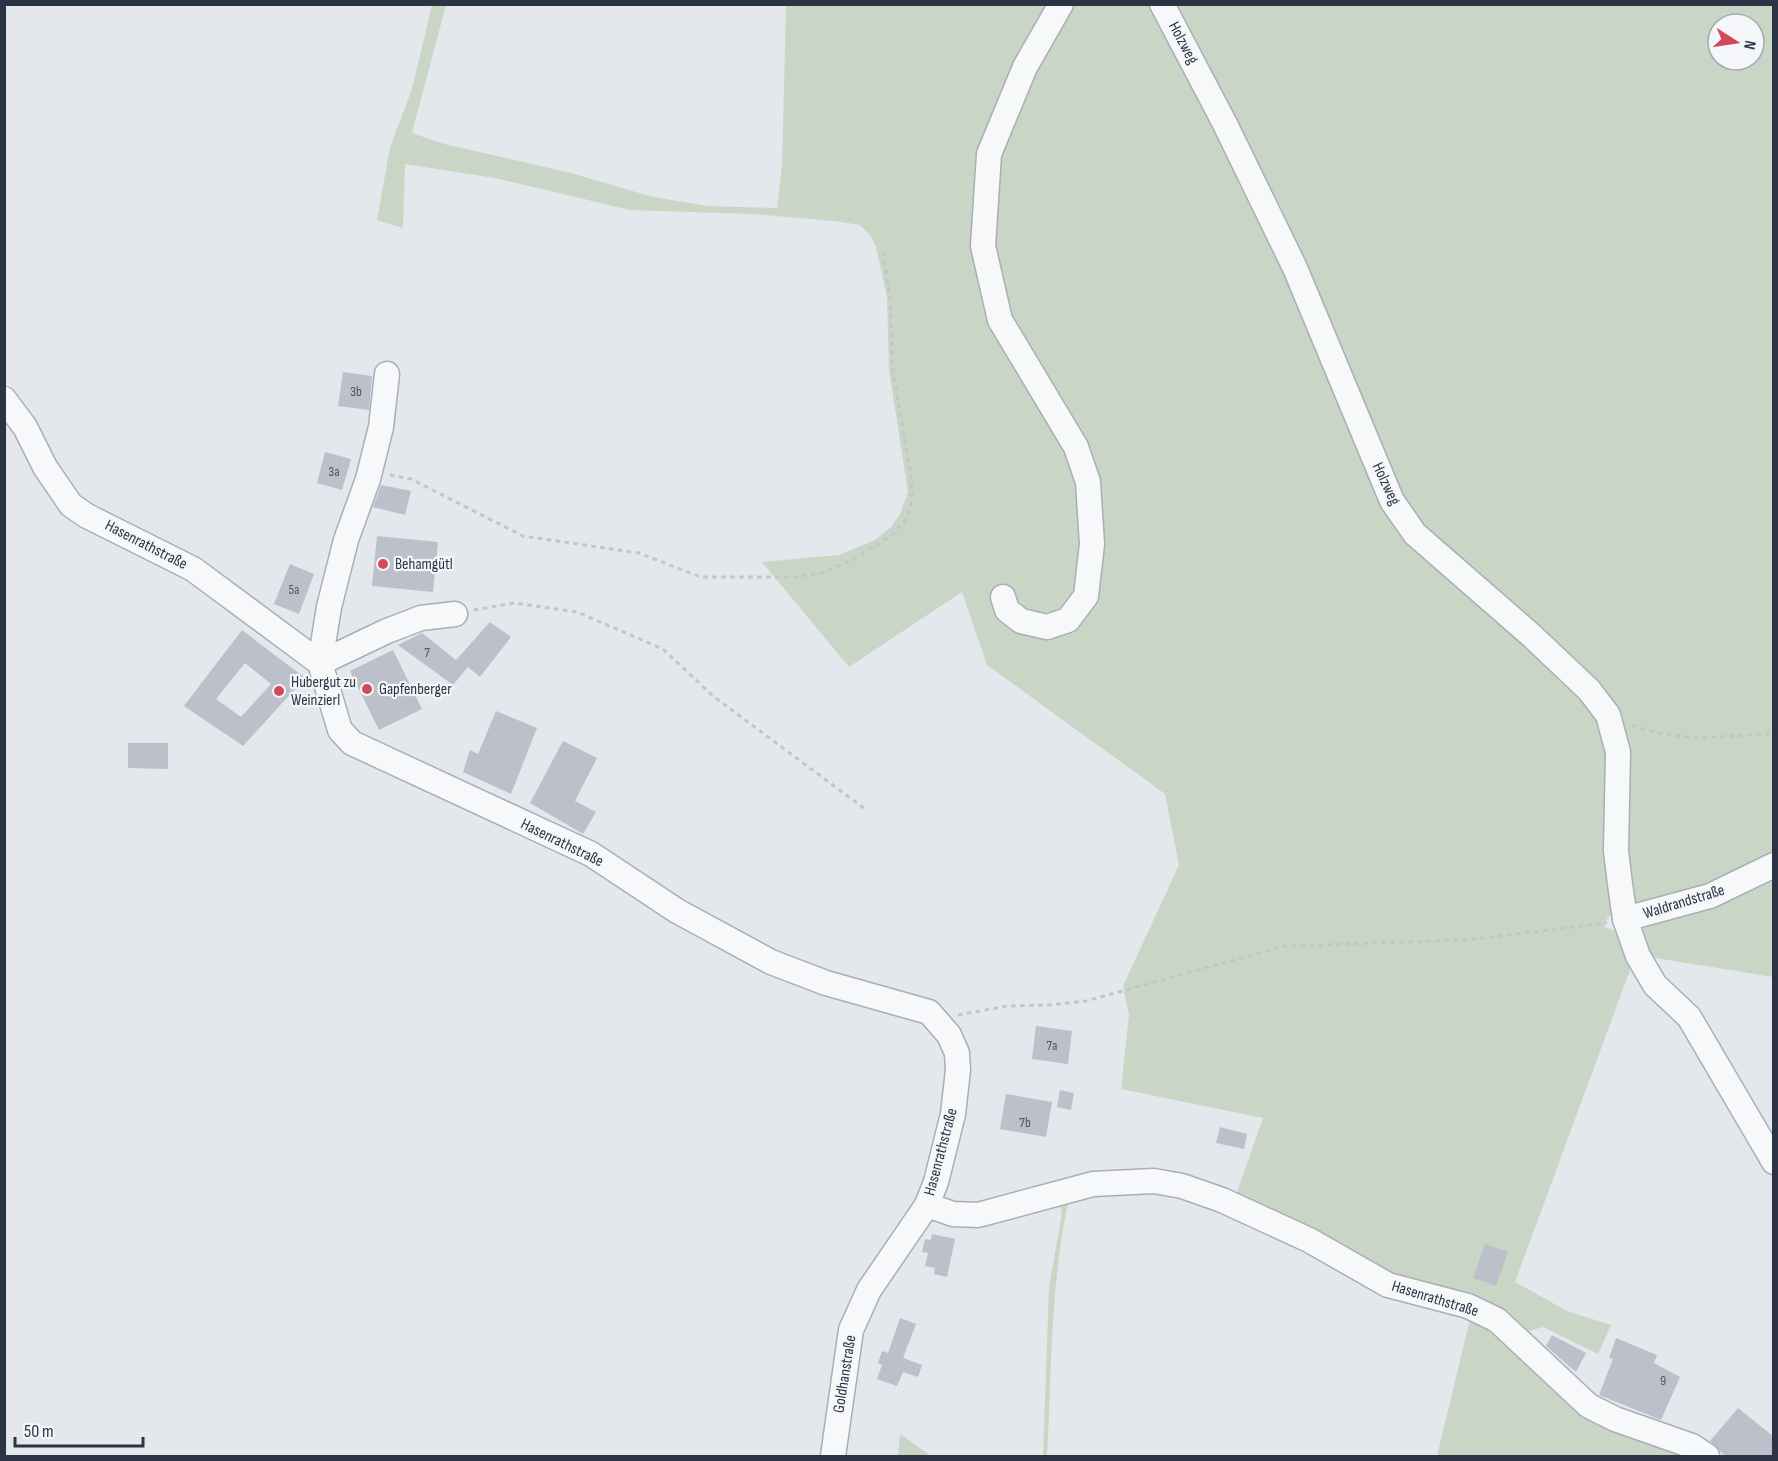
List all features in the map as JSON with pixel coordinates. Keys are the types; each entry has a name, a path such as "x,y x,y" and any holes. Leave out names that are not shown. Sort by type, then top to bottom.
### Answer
{"street":[{"path":"1004,597 1007,610 1021,621 1047,627 1068,620 1086,596 1092,544 1088,482 1076,447 1000,320 984,246 988,154 1026,68 1061,4"},
{"name":"Holzweg","path":"1162,4 1225,124 1295,268 1392,501 1414,534 1532,636 1589,690 1608,715 1618,752 1616,851 1625,919"},
{"name":"Hasenrathstraße","path":"387,374 381,427 368,479 346,540 329,607 320,663 340,730 352,743 591,854 677,911 771,962 826,983 929,1012 949,1035 957,1053 958,1070 953,1114 936,1182 927,1205 953,1214 978,1215 1093,1184 1154,1181 1182,1186 1222,1200 1309,1240 1388,1285 1418,1295 1468,1306 1497,1320 1589,1406 1615,1419 1692,1446 1707,1456"},
{"name":"Hasenrathstraße","path":"4,399 25,426 45,467 71,505 87,516 193,569 320,663"},
{"path":"320,663 387,631 421,618 455,614"},
{"name":"Waldrandstraße","path":"1625,919 1710,896 1773,865"},
{"path":"1625,919 1638,956 1655,986 1689,1017 1773,1162"},
{"name":"Goldhanstraße","path":"833,1456 851,1330 869,1290 927,1205"}],"path":[{"path":"368,479 385,474 411,479 523,536 639,553 701,577 796,578 832,569 892,535 907,518 912,500 912,475 893,372 890,298 883,252"},
{"path":"455,614 514,603 576,612 663,648 713,696 866,809"},
{"path":"1608,715 1650,732 1683,738 1766,734 1773,730"},
{"path":"929,1012 962,1015 1007,1006 1086,1001 1286,946 1465,940 1625,919"}],"green space":[{"path":"432,5 446,5 412,133 444,144 571,173 653,197 707,206 777,208 782,166 786,5 1151,5 1266,226 1389,505 1512,633 1602,717 1609,741 1617,911 1608,917 1604,927 1616,931 1630,970 1515,1282 1567,1311 1611,1325 1598,1354 1543,1327 1522,1333 1562,1388 1697,1456 1437,1456 1471,1315 1234,1201 1263,1118 1121,1089 1129,1015 1123,986 1179,865 1165,794 987,665 962,592 849,667 762,562 839,555 875,540 891,527 900,514 908,492 889,370 887,296 876,247 870,235 860,225 834,221 752,214 630,210 495,178 405,164 403,228 377,220 390,147 412,89"},
{"path":"1171,5 1773,5 1773,858 1727,882 1640,907 1629,900 1624,854 1629,768 1622,714 1609,697 1417,528 1289,228"},
{"path":"1773,873 1773,977 1650,957 1637,931 1640,922"},
{"path":"1070,1194 1063,1227 1055,1292 1047,1456 1043,1456 1049,1287 1062,1213 1058,1198"},
{"path":"900,1434 931,1456 898,1456"}],"building":[{"path":"343,372 372,376 369,410 338,406"},
{"path":"325,452 351,459 342,490 317,483"},
{"path":"381,485 411,491 405,515 373,507"},
{"name":"Behamgütl","path":"377,536 438,542 433,592 372,586"},
{"path":"290,564 314,574 299,614 274,604"},
{"path":"490,622 511,637 480,677 468,667 453,685 398,645 422,633 456,660"},
{"name":"Hubergut zu Weinzierl","path":"242,630 305,678 243,746 184,706","holes":["245,663 271,684 241,717 216,699"]},
{"name":"Gapfenberger","path":"393,650 422,709 379,730 350,671"},
{"path":"496,711 537,728 511,794 463,772 470,750 478,754"},
{"path":"563,741 597,758 575,801 596,812 583,834 530,803"},
{"path":"128,743 168,743 168,769 128,768"},
{"path":"1036,1026 1072,1031 1068,1064 1032,1059"},
{"path":"1060,1090 1074,1093 1071,1110 1057,1107"},
{"path":"1006,1094 1052,1102 1046,1137 1000,1129"},
{"path":"1220,1127 1247,1134 1244,1149 1216,1143"},
{"path":"932,1234 955,1239 947,1277 934,1274 935,1268 925,1266 928,1253 922,1252 925,1239 931,1240"},
{"path":"1485,1244 1508,1252 1496,1286 1473,1278"},
{"path":"900,1318 916,1324 903,1358 922,1365 918,1377 903,1372 897,1386 877,1379 882,1365 878,1363 882,1351 888,1353"},
{"path":"1552,1335 1586,1353 1576,1372 1546,1346"},
{"path":"1616,1338 1657,1355 1654,1363 1680,1377 1661,1420 1599,1395 1613,1359 1609,1358"},
{"path":"1738,1408 1773,1436 1773,1456 1725,1456 1710,1441"}],"place":[{"name":"Behamgütl","path":"383,564"},
{"name":"Gapfenberger","path":"367,689"},
{"name":"Hubergut zu Weinzierl","path":"279,691"}]}
